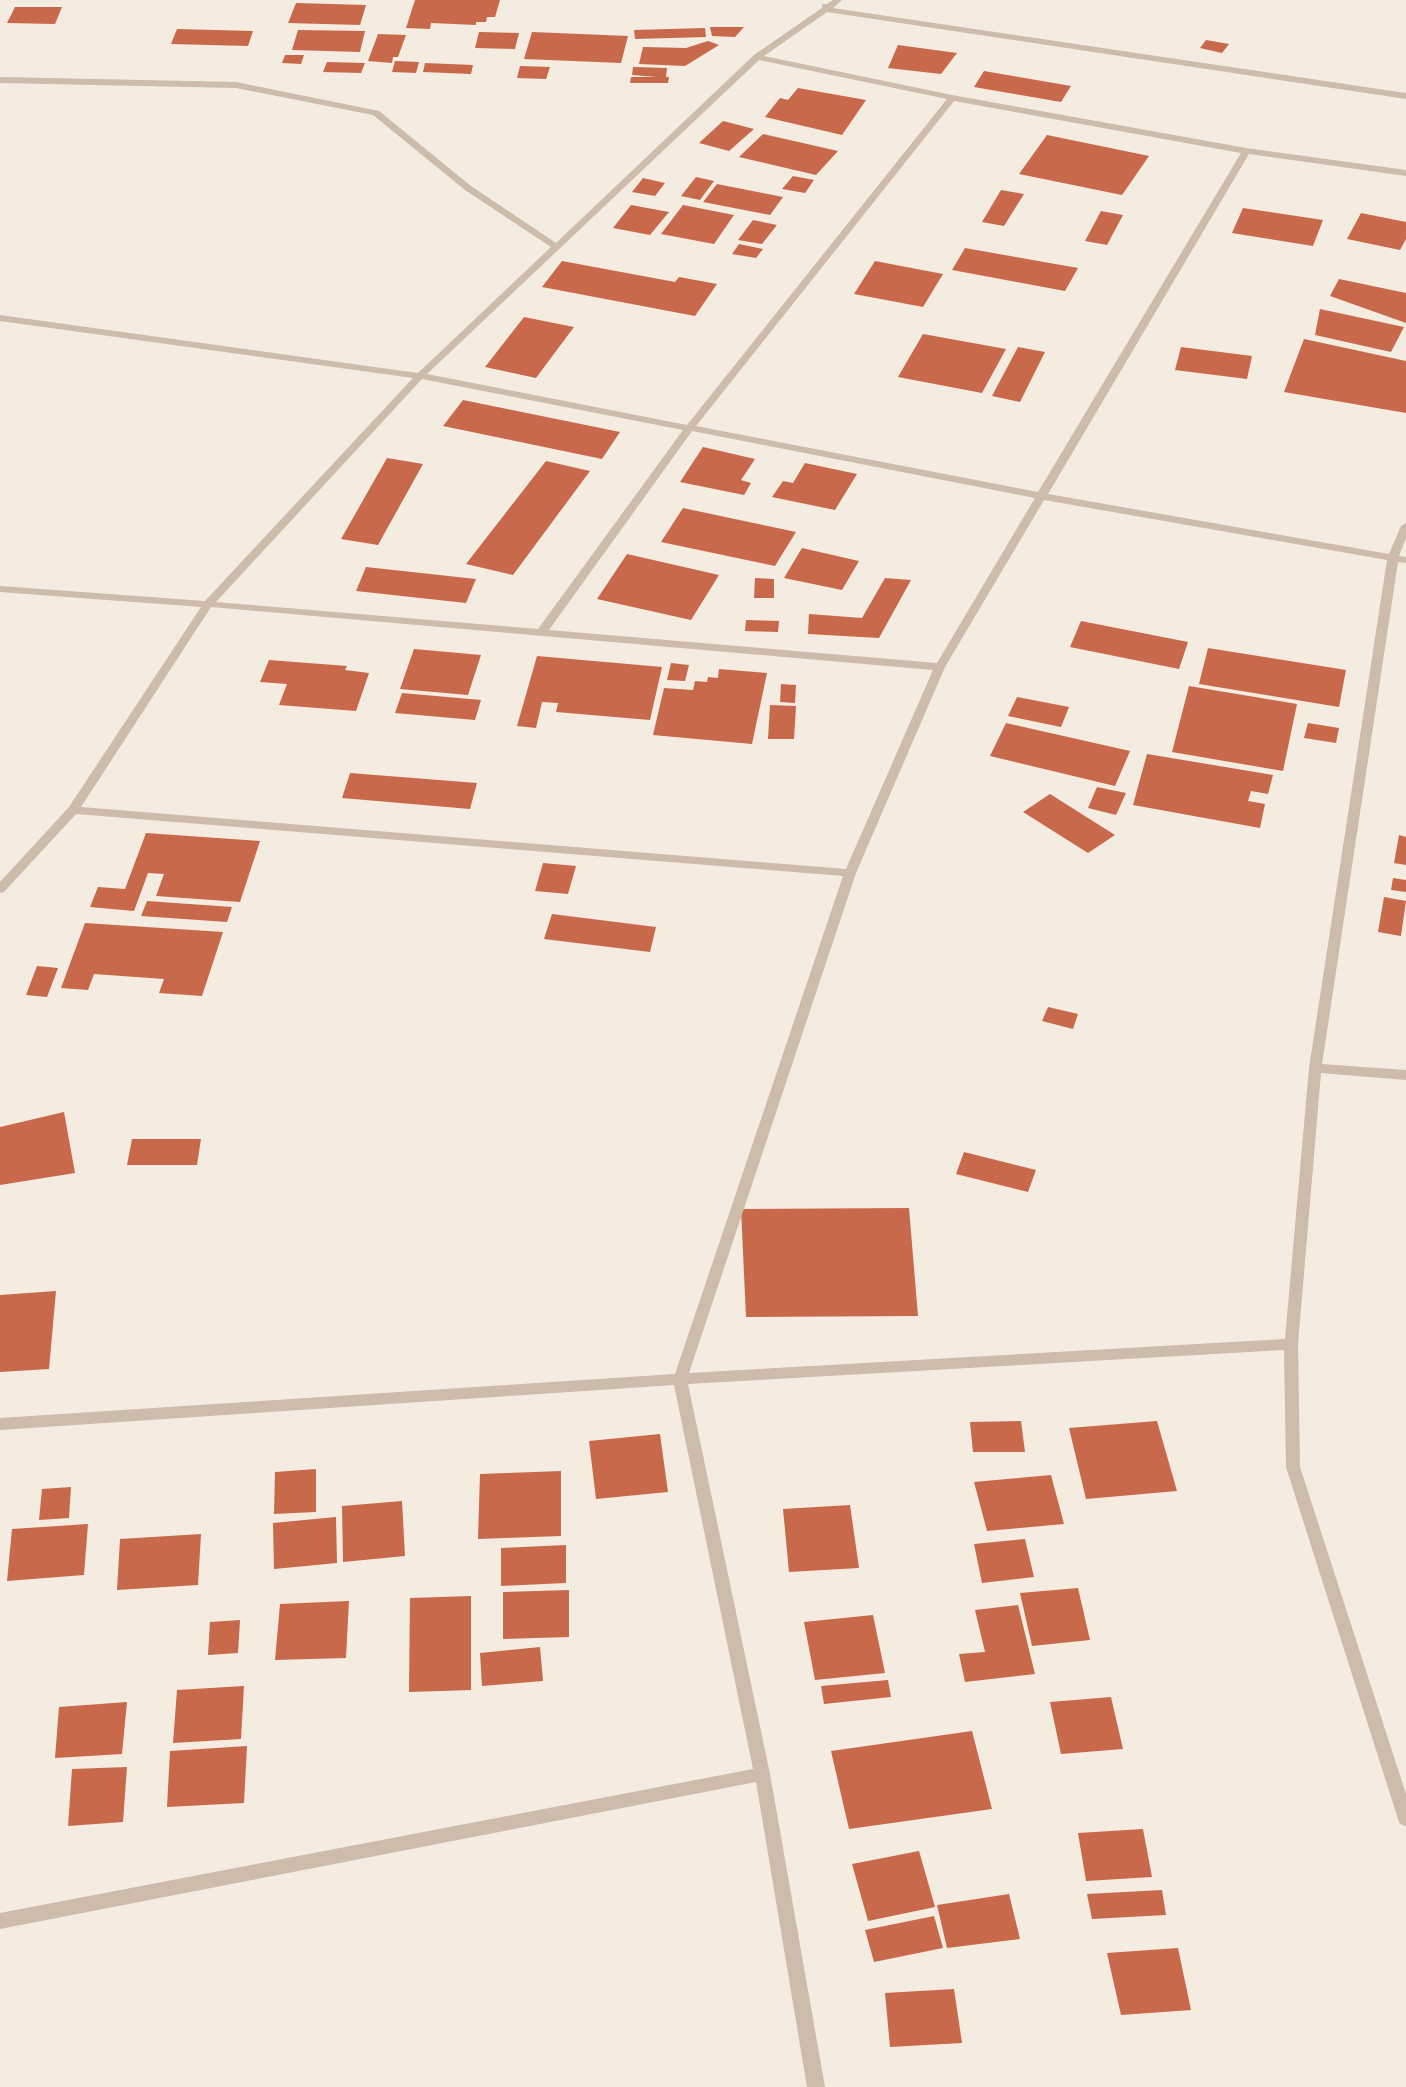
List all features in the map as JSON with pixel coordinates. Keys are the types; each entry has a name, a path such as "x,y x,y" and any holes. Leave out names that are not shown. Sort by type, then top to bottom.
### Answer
{"street":[{"path":"0,889 73,810 208,604 420,376 757,57 825,5 838,0"},
{"path":"825,5 1406,96"},
{"path":"757,57 952,98 1246,151 1406,173"},
{"path":"0,80 236,85 376,113 468,188 556,247"},
{"path":"541,633 689,428 952,98"},
{"path":"816,2087 762,1774 680,1379 850,873 940,667 1246,151"},
{"path":"0,318 420,376 1041,496 1406,560"},
{"path":"1406,526 1393,557 1316,1068 1291,1344 1293,1467 1406,1820"},
{"path":"0,589 208,604 940,667"},
{"path":"73,810 850,873"},
{"path":"1316,1068 1406,1075"},
{"path":"0,1424 680,1379 1291,1344"},
{"path":"0,1921 762,1774"}],"building":[{"path":"415,0 500,0 495,17 487,17 486,22 476,22 476,25 431,23 430,29 406,28"},
{"path":"296,3 366,5 360,25 288,23"},
{"path":"15,7 62,7 55,24 7,23"},
{"path":"710,27 744,27 735,37 712,36"},
{"path":"705,28 706,37 635,39 634,30"},
{"path":"177,29 253,31 248,46 171,44"},
{"path":"298,30 365,31 360,52 292,50"},
{"path":"479,32 519,33 515,49 475,48"},
{"path":"532,32 628,36 621,63 524,59"},
{"path":"378,34 406,35 398,57 393,57 392,63 368,61"},
{"path":"1206,40 1229,44 1222,53 1200,48"},
{"path":"708,41 719,45 685,66 639,64 643,47 686,48"},
{"path":"898,45 957,53 941,74 888,68"},
{"path":"285,55 304,55 301,64 282,63"},
{"path":"395,61 419,62 416,73 392,72"},
{"path":"327,62 365,63 361,73 323,72"},
{"path":"425,63 473,65 471,74 423,72"},
{"path":"520,66 550,67 546,79 517,78"},
{"path":"633,67 667,68 666,77 669,77 668,83 630,83 631,77 657,77 632,75"},
{"path":"984,71 1071,86 1061,102 974,87"},
{"path":"798,88 866,100 842,135 765,117 780,98 788,100"},
{"path":"723,121 754,129 729,151 699,143"},
{"path":"763,134 838,151 816,175 739,157"},
{"path":"1047,135 1149,156 1122,195 1019,174"},
{"path":"793,176 814,180 805,193 782,189"},
{"path":"696,177 714,181 700,200 681,196"},
{"path":"643,178 665,183 655,196 632,192"},
{"path":"717,184 783,197 770,215 703,202"},
{"path":"1001,190 1024,194 1004,226 982,222"},
{"path":"631,205 669,212 650,235 613,228"},
{"path":"683,205 734,215 714,244 661,234"},
{"path":"1243,208 1323,220 1313,246 1232,233"},
{"path":"1101,211 1123,215 1107,245 1085,241"},
{"path":"1361,213 1406,222 1406,239 1400,250 1347,239"},
{"path":"753,220 777,225 762,244 738,240"},
{"path":"739,244 763,249 756,258 732,254"},
{"path":"965,248 1078,268 1065,291 952,270"},
{"path":"562,261 675,282 679,277 717,284 695,316 542,287"},
{"path":"875,261 943,274 923,307 854,294"},
{"path":"1339,279 1406,293 1406,323 1330,296"},
{"path":"1320,309 1404,327 1391,352 1315,335"},
{"path":"524,317 574,327 536,378 485,367"},
{"path":"923,334 1006,349 982,393 898,377"},
{"path":"1304,339 1406,361 1406,413 1284,392"},
{"path":"1018,347 1045,352 1020,402 992,396"},
{"path":"1181,347 1252,356 1247,379 1175,370"},
{"path":"463,400 620,432 602,459 443,426"},
{"path":"703,447 755,459 741,480 751,483 744,495 680,482"},
{"path":"387,458 423,464 378,545 341,539"},
{"path":"546,461 590,471 513,575 466,564"},
{"path":"805,463 857,474 835,510 772,497 783,481 793,483"},
{"path":"683,508 796,532 775,566 661,542"},
{"path":"802,548 859,561 842,590 784,578"},
{"path":"627,554 719,575 691,620 597,599"},
{"path":"366,567 476,579 466,603 356,591"},
{"path":"755,578 774,579 774,598 754,598"},
{"path":"885,578 911,580 879,638 808,634 809,614 862,618"},
{"path":"746,620 779,621 778,632 745,631"},
{"path":"1081,621 1188,642 1179,669 1070,647"},
{"path":"1208,648 1346,670 1339,707 1199,684"},
{"path":"414,649 481,655 468,695 400,689"},
{"path":"537,656 662,667 650,720 556,712 558,703 542,702 536,728 517,726"},
{"path":"269,660 347,666 345,670 369,673 356,711 279,705 287,684 260,682"},
{"path":"671,663 689,665 685,681 667,680"},
{"path":"719,669 767,673 752,744 653,735 664,688 693,690 695,681 707,682 708,677 718,678"},
{"path":"781,684 796,685 795,703 780,702"},
{"path":"1189,686 1297,704 1283,771 1172,752"},
{"path":"402,693 481,700 475,720 395,713"},
{"path":"1017,697 1069,707 1061,727 1008,716"},
{"path":"770,705 796,706 794,739 768,739"},
{"path":"1006,723 1130,751 1115,786 990,756"},
{"path":"1308,723 1339,728 1336,743 1304,738"},
{"path":"1147,754 1273,775 1268,794 1251,791 1248,801 1265,804 1260,828 1133,805"},
{"path":"350,773 477,783 470,809 342,798"},
{"path":"1097,787 1126,793 1116,815 1088,808"},
{"path":"1050,794 1115,835 1088,853 1023,812"},
{"path":"146,833 260,841 240,902 156,896 164,874 148,873 134,911 90,907 98,887 125,889"},
{"path":"1399,835 1406,837 1406,865 1394,863"},
{"path":"543,863 576,866 568,894 535,891"},
{"path":"1393,878 1406,880 1406,892 1391,890"},
{"path":"1384,897 1406,901 1401,936 1378,932"},
{"path":"147,901 232,907 227,922 141,916"},
{"path":"552,914 656,927 650,952 544,939"},
{"path":"85,923 223,932 202,996 159,993 164,979 94,974 88,990 61,988"},
{"path":"37,966 58,968 47,997 26,995"},
{"path":"1048,1007 1078,1014 1073,1029 1042,1021"},
{"path":"64,1112 75,1173 0,1185 0,1127"},
{"path":"132,1139 201,1139 197,1165 127,1165"},
{"path":"964,1152 1036,1170 1028,1192 956,1174"},
{"path":"909,1208 918,1316 746,1317 741,1209"},
{"path":"56,1291 49,1369 0,1372 0,1295"},
{"path":"1021,1421 1025,1452 973,1452 970,1422"},
{"path":"1157,1421 1177,1491 1086,1499 1069,1428"},
{"path":"660,1434 668,1492 596,1499 589,1441"},
{"path":"316,1469 316,1512 274,1514 275,1472"},
{"path":"561,1471 561,1536 478,1539 480,1474"},
{"path":"1051,1475 1064,1524 987,1531 974,1482"},
{"path":"71,1487 69,1518 39,1520 42,1489"},
{"path":"402,1501 405,1556 343,1562 342,1506"},
{"path":"850,1505 859,1568 789,1572 783,1509"},
{"path":"336,1517 337,1563 274,1569 273,1523"},
{"path":"88,1524 84,1575 7,1581 12,1529"},
{"path":"201,1534 198,1585 117,1590 120,1539"},
{"path":"1025,1539 1034,1577 982,1583 974,1544"},
{"path":"566,1545 566,1583 501,1586 501,1548"},
{"path":"1078,1588 1090,1640 1032,1646 1020,1593"},
{"path":"569,1590 569,1637 503,1639 503,1592"},
{"path":"471,1596 471,1690 409,1692 410,1598"},
{"path":"349,1601 346,1658 275,1660 280,1604"},
{"path":"1018,1605 1035,1674 965,1682 959,1654 985,1652 975,1610"},
{"path":"873,1615 885,1673 815,1680 804,1622"},
{"path":"240,1620 238,1653 208,1655 210,1622"},
{"path":"540,1647 543,1681 482,1686 480,1653"},
{"path":"888,1680 891,1697 824,1704 821,1686"},
{"path":"244,1686 241,1739 173,1743 177,1690"},
{"path":"1111,1697 1123,1749 1061,1754 1050,1702"},
{"path":"127,1702 122,1754 55,1758 59,1707"},
{"path":"972,1731 992,1809 849,1829 831,1751"},
{"path":"247,1746 244,1803 167,1807 170,1751"},
{"path":"127,1767 123,1822 68,1826 72,1769"},
{"path":"1143,1829 1152,1877 1086,1881 1078,1833"},
{"path":"919,1851 935,1907 868,1921 852,1864"},
{"path":"1162,1890 1166,1915 1092,1919 1087,1894"},
{"path":"1009,1894 1020,1939 947,1948 937,1905"},
{"path":"934,1916 943,1948 874,1962 865,1930"},
{"path":"1178,1948 1191,2010 1121,2015 1107,1953"},
{"path":"954,1989 962,2043 890,2047 885,1993"}]}
